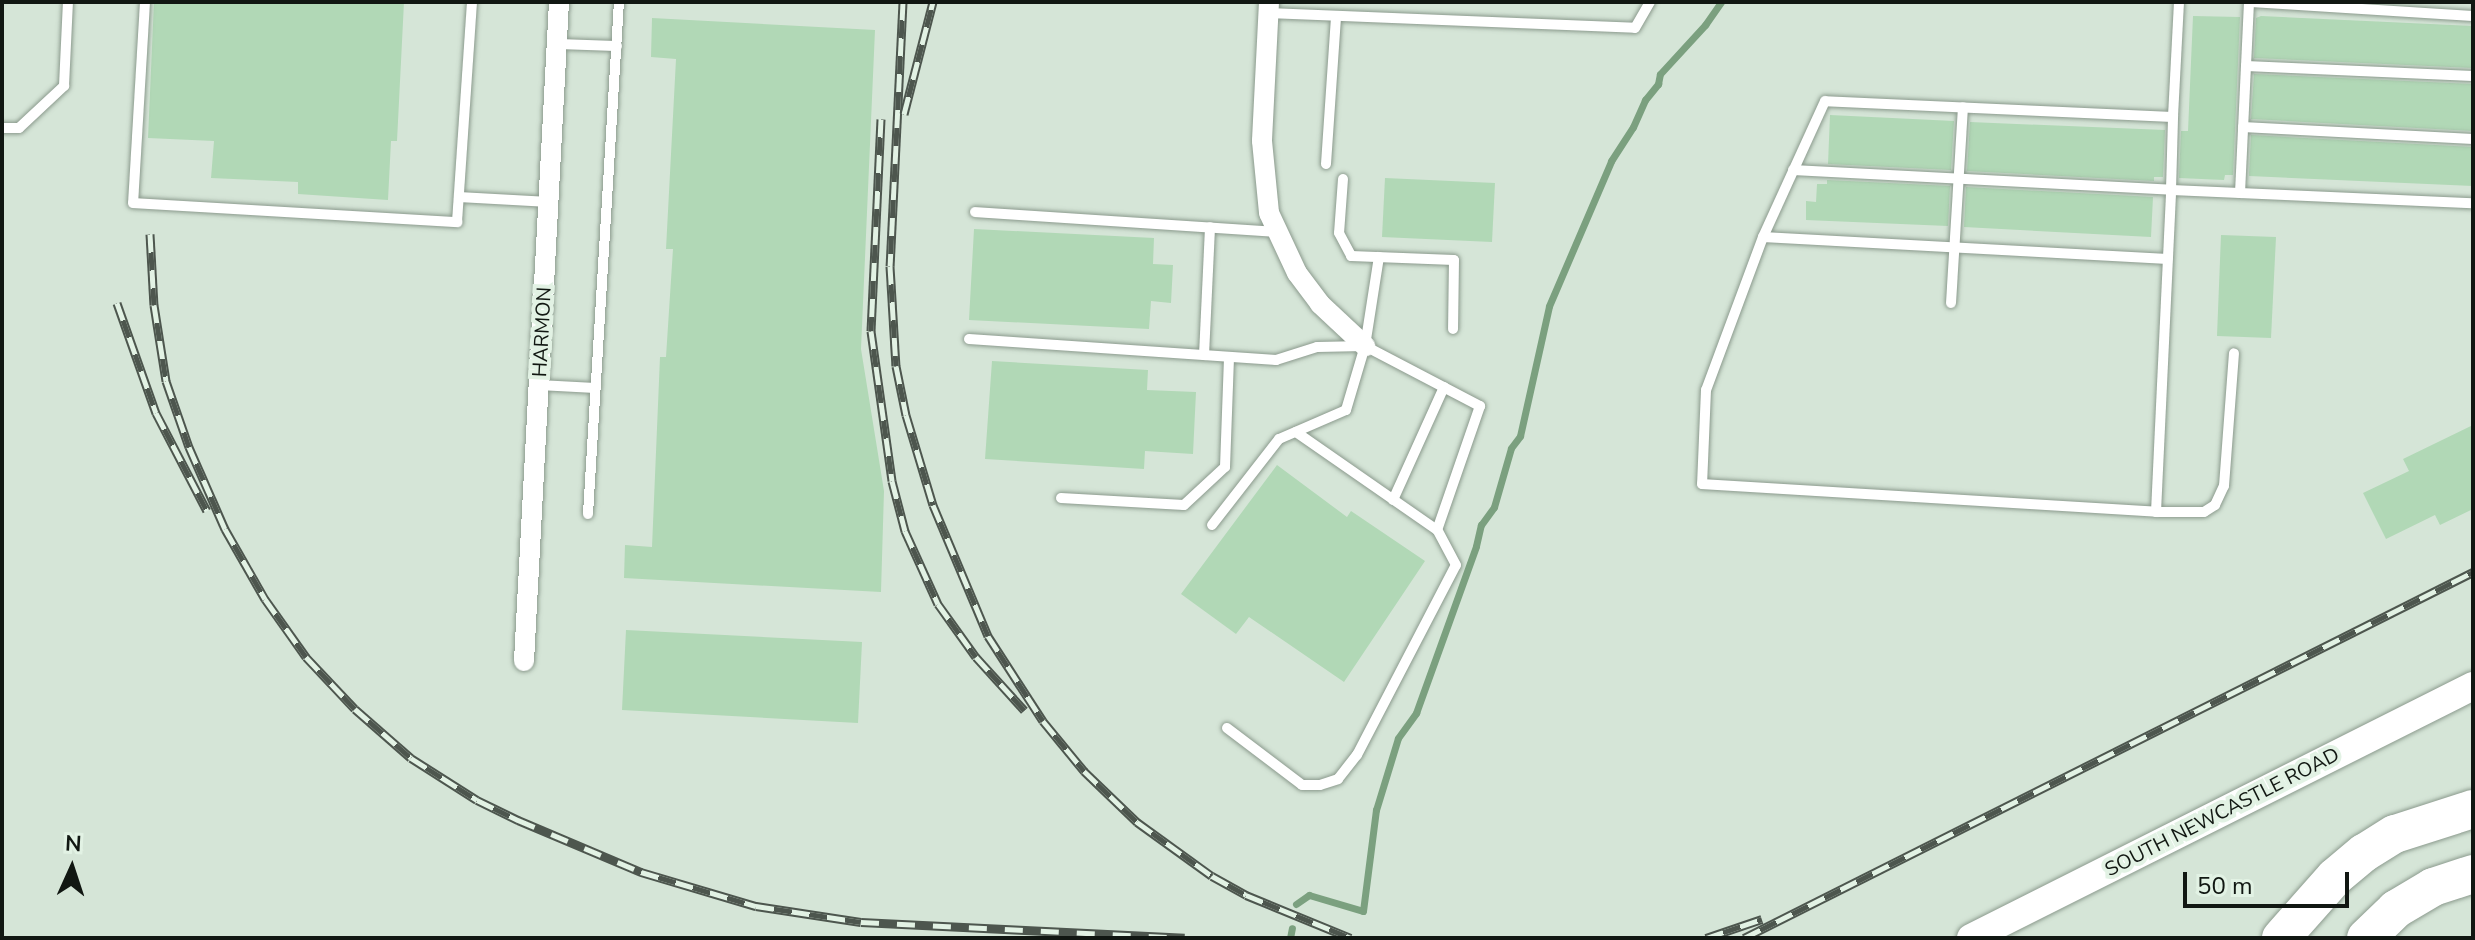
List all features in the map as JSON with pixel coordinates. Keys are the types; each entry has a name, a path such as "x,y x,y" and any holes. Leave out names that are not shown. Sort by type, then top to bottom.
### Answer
{"highway":[{"path":"2281,938 2335,877 2364,853 2395,834 2473,809"},
{"path":"2366,938 2396,909 2433,887 2473,874"}],"street":[{"name":"HARMON","path":"524,661 559,2"},
{"path":"1268,8 1262,141 1264,182 1276,232 1297,273 1320,304 1365,346"},
{"name":"SOUTH NEWCASTLE ROAD","path":"1971,938 2473,686"}],"lane":[{"path":"2,128 19,128 64,86 68,2"},
{"path":"145,2 133,203 457,222 472,2"},
{"path":"588,514 619,2"},
{"path":"1326,164 1333,16 1331,2"},
{"path":"1268,8 1333,16 1635,28 1650,2"},
{"path":"2156,512 2179,2"},
{"path":"2240,193 2250,2 2473,16"},
{"path":"557,44 617,46"},
{"path":"2246,66 2473,76"},
{"path":"2173,117 1825,101 1763,237 1706,390 1702,484 2156,512 2204,512 2215,505 2224,486 2234,353"},
{"path":"1951,303 1963,107"},
{"path":"2243,127 2473,139"},
{"path":"1793,170 2473,203"},
{"path":"1343,179 1339,233 1351,256 1454,260 1453,329"},
{"path":"459,197 549,202"},
{"path":"975,212 1276,232"},
{"path":"1204,355 1210,227"},
{"path":"1763,237 2167,259"},
{"path":"1212,525 1279,439 1346,410 1365,346 1379,257"},
{"path":"969,339 1276,360 1317,347 1365,346 1480,406 1437,530"},
{"path":"1061,498 1184,505 1225,467 1229,357"},
{"path":"539,385 595,388"},
{"path":"1393,500 1444,387"},
{"path":"1227,728 1302,785 1320,785 1338,779 1357,755 1456,565 1437,530 1296,432"}],"building":[{"path":"154,2 404,2 397,141 391,141 388,200 298,194 298,182 211,178 214,141 148,138"},
{"path":"2193,16 2240,17 2233,175 2225,175 2224,180 2179,178 2181,131 2188,131"},
{"path":"652,18 875,30 861,349 884,491 881,592 624,578 625,545 652,547 660,357 666,357 673,249 666,249 676,59 651,57"},
{"path":"2256,18 2473,26 2473,68 2254,58"},
{"path":"2254,74 2473,84 2473,131 2251,119"},
{"path":"1830,115 1954,121 1951,170 1828,164"},
{"path":"1970,122 2165,130 2163,177 2154,177 2154,181 1967,171"},
{"path":"2251,135 2473,147 2473,186 2249,176"},
{"path":"1385,178 1495,183 1492,242 1382,237"},
{"path":"1827,180 1950,186 1948,226 1806,220 1806,201 1816,202 1817,184 1827,184"},
{"path":"1966,187 2153,197 2151,237 1964,227"},
{"path":"974,229 1154,238 1153,264 1173,265 1171,303 1151,301 1149,329 969,320"},
{"path":"2221,235 2276,237 2271,338 2217,336"},
{"path":"992,361 1148,370 1147,390 1196,392 1193,454 1145,451 1144,469 985,459"},
{"path":"2473,425 2473,509 2440,525 2435,515 2386,539 2363,493 2409,471 2403,459"},
{"path":"1277,465 1347,517 1351,511 1425,561 1344,682 1249,617 1236,634 1181,594"},
{"path":"626,630 862,642 858,723 622,710"}],"waterway":[{"path":"1296,904 1309,895 1363,911 1376,810 1398,738 1416,713 1481,525 1494,507 1511,448 1520,436 1549,306 1611,161 1633,127 1645,100 1658,84 1660,74 1705,25 1721,2"},
{"path":"1290,938 1292,928"}],"railway":[{"path":"903,2 890,266 896,366 906,415 933,505 988,636 1043,721 1084,771 1137,822 1212,876 1246,895 1351,938"},
{"path":"904,114 933,2"},
{"path":"881,119 871,331 892,481 905,531 938,604 976,657 1024,710"},
{"path":"150,234 154,305 166,381 189,447 225,529 265,599 306,657 355,709 411,758 477,800 518,820 641,872 756,906 861,922 1185,938"},
{"path":"117,303 156,413 207,511"},
{"path":"1744,938 2473,572"},
{"path":"1706,938 1762,919"}]}
